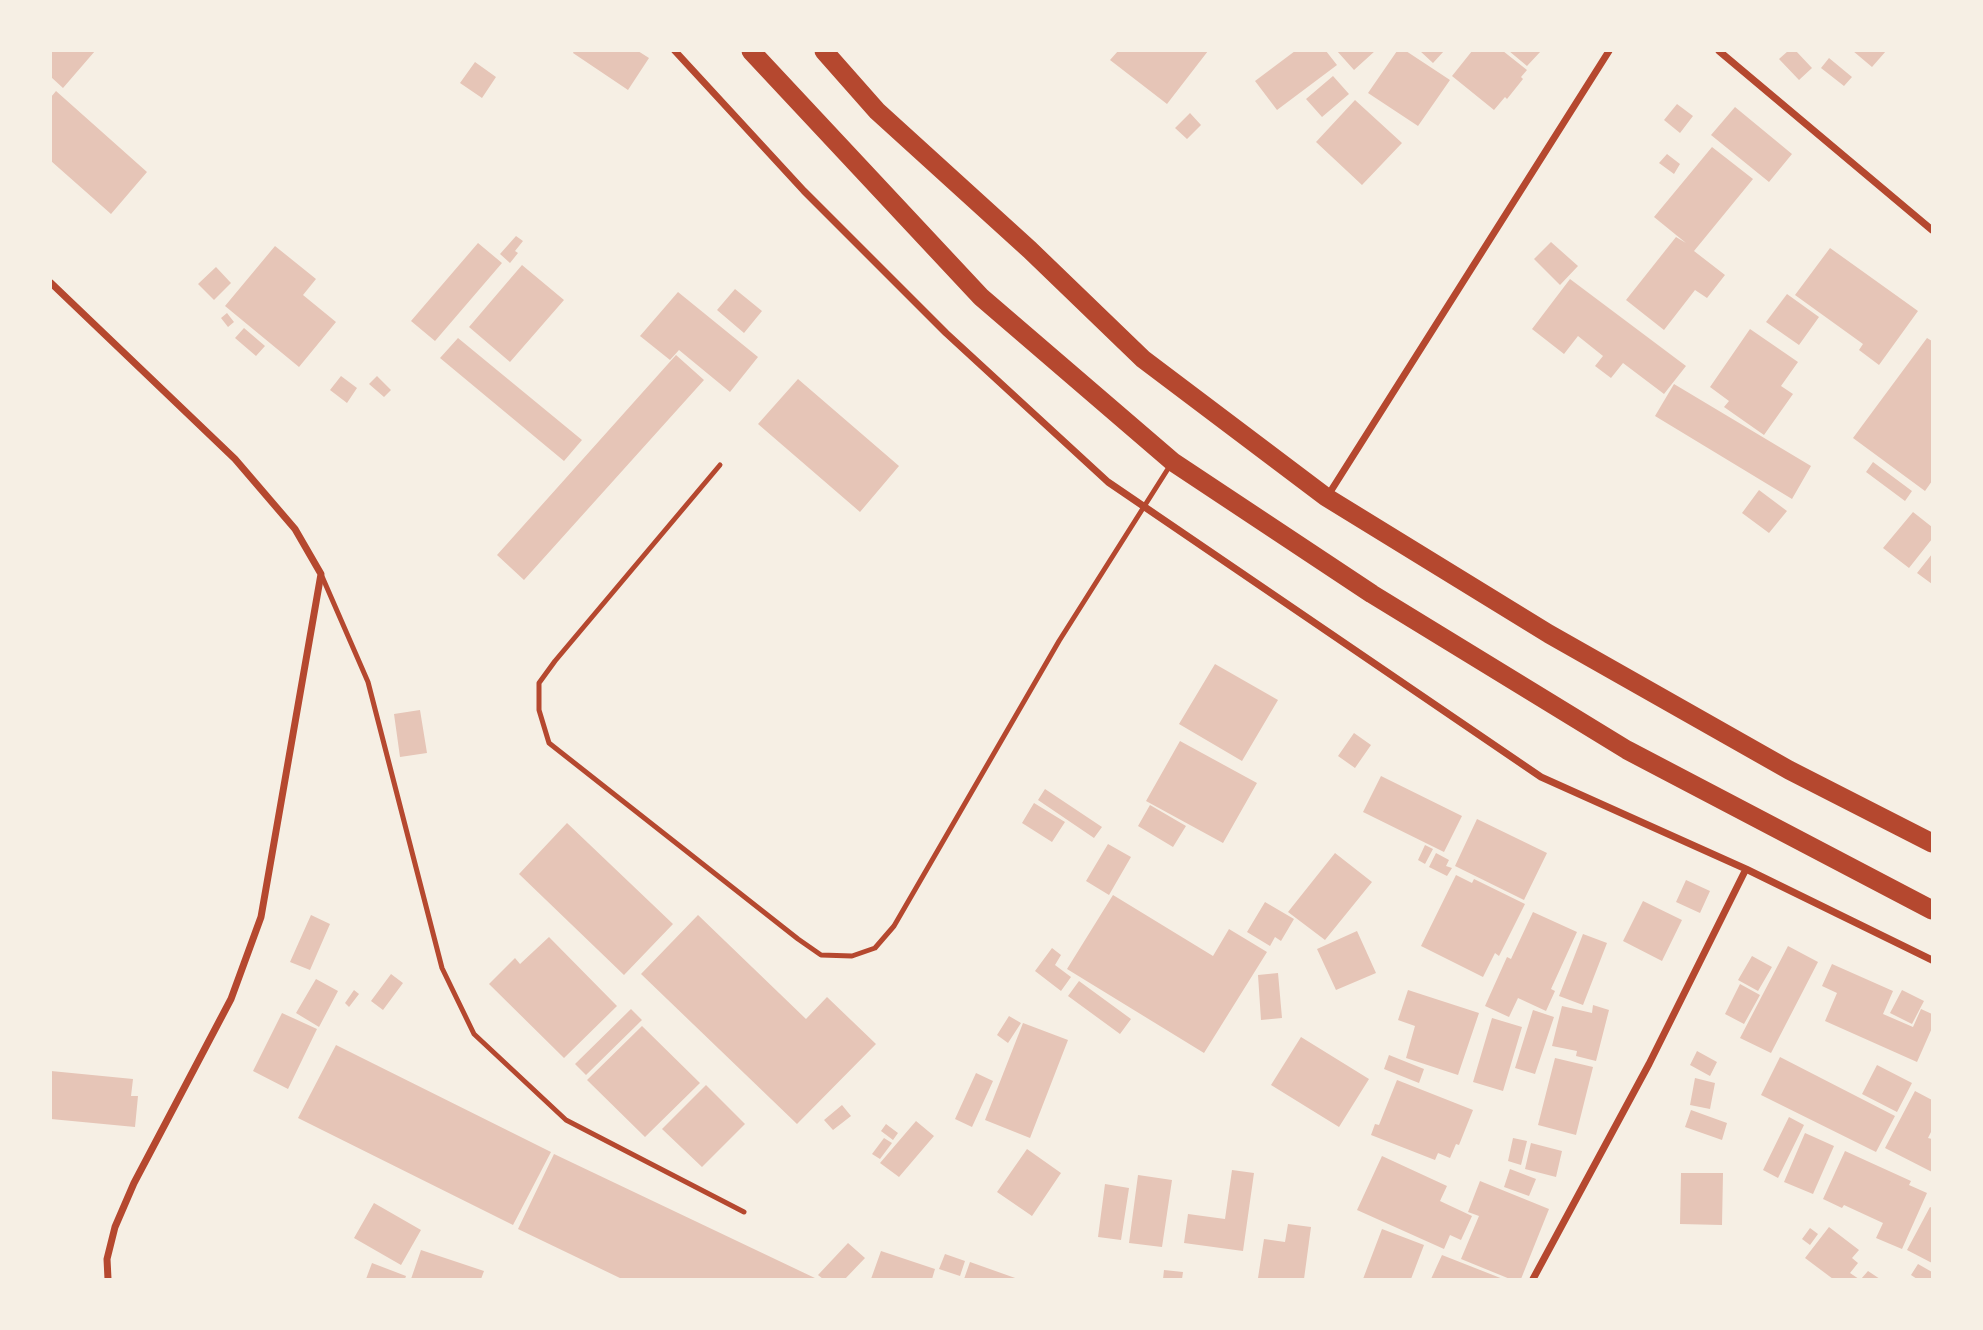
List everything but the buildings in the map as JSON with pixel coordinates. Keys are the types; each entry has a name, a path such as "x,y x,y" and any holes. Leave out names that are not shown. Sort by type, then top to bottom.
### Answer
{"highway":[{"path":"751,51 981,297 1173,462 1371,594 1627,750 1932,910"},
{"path":"824,51 877,111 1030,250 1143,359 1326,497 1561,641 1789,770 1932,843"}],"street":[{"path":"675,51 804,191 946,333 1108,482 1541,777 1746,869 1932,960"},
{"path":"1326,497 1609,51"},
{"path":"1718,51 1932,230"},
{"path":"51,283 235,459 295,529 321,575 261,917 231,999 134,1183 115,1227 107,1259 108,1279"},
{"path":"1533,1279 1649,1064 1746,869"}],"lane":[{"path":"720,465 555,661 539,683 539,710 549,743 798,939 821,955 852,956 875,948 894,926 1059,641 1173,462"},
{"path":"321,575 368,682 442,968 474,1034 566,1120 744,1212"}]}
